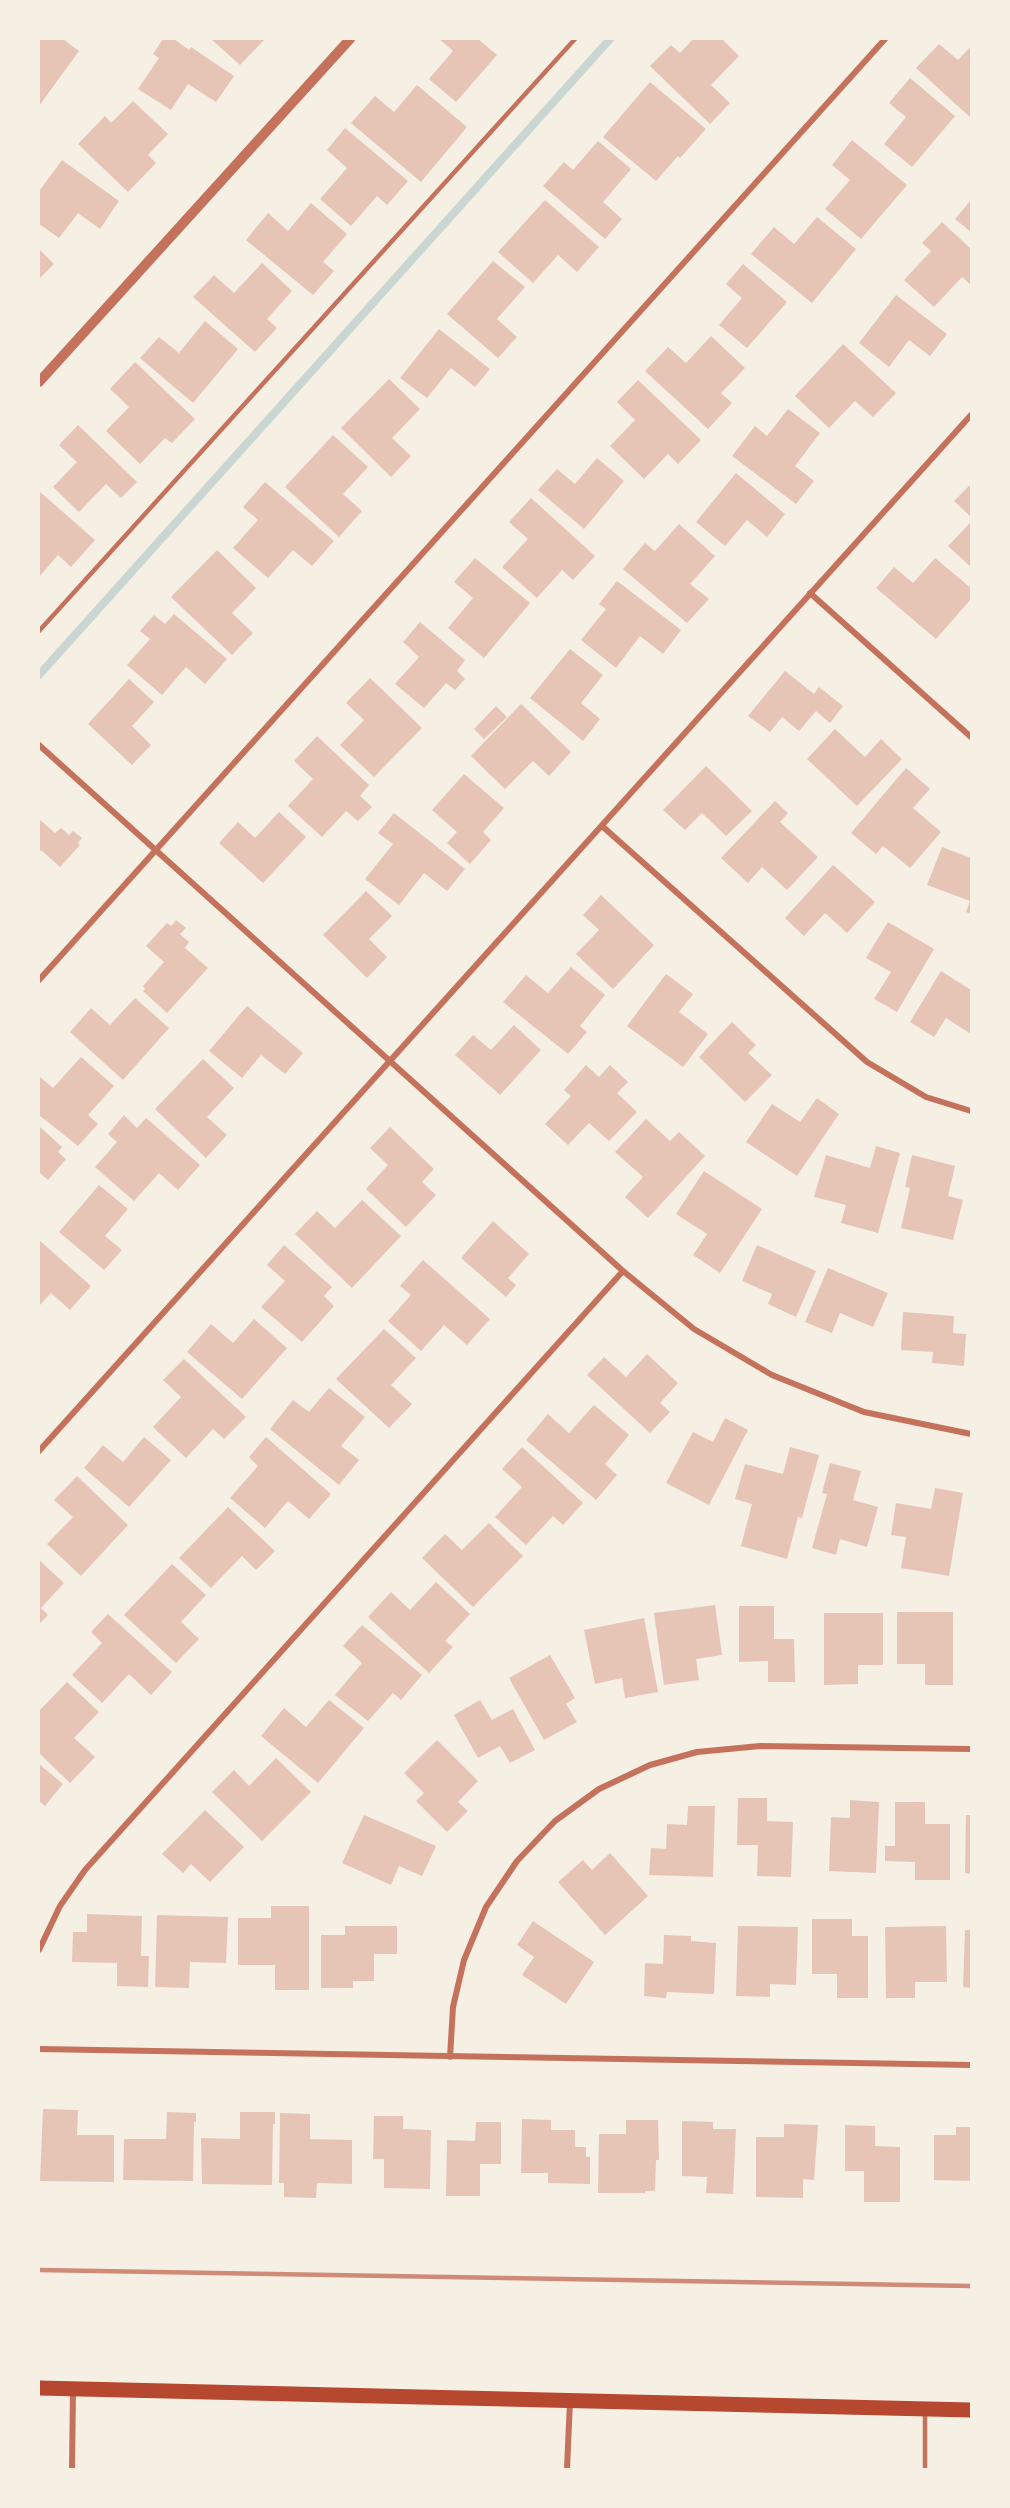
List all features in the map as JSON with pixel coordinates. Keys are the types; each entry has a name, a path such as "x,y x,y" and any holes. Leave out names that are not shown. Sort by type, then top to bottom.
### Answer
{"main road":[{"path":"39,2388 971,2410"}],"street":[{"path":"39,382 350,39"},
{"path":"39,980 885,39"},
{"path":"39,1451 971,415"},
{"path":"810,593 971,737"},
{"path":"39,745 623,1271 694,1329 772,1375 864,1412 971,1434"},
{"path":"602,826 867,1062 926,1097 971,1111"},
{"path":"39,1950 60,1905 85,1870 623,1271"},
{"path":"450,2056 453,2007 464,1960 486,1907 524,1853 555,1821 599,1789 650,1765 697,1752 760,1746 971,1749"},
{"path":"39,2049 971,2065"},
{"path":"72,2469 73,2389"},
{"path":"567,2469 570,2399"}],"lane":[{"path":"39,631 575,39"},
{"path":"925,2409 925,2469"}],"building":[{"path":"39,39 63,39 79,51 39,106"},
{"path":"163,39 174,39 189,50 191,47 234,76 216,102 188,84 171,110 138,89 159,58 153,54"},
{"path":"211,39 265,39 240,65"},
{"path":"439,39 478,39 497,55 456,102 429,79 453,51"},
{"path":"693,39 722,39 739,56 711,85 730,103 710,124 650,66 671,45 680,53"},
{"path":"939,44 958,60 971,46 971,118 916,68"},
{"path":"910,78 955,116 912,167 884,144 906,117 889,103"},
{"path":"650,82 706,129 656,181 603,137"},
{"path":"417,85 467,127 421,182 351,123 375,96 394,112"},
{"path":"133,101 168,134 148,155 156,163 128,192 78,144 105,116 111,123"},
{"path":"345,128 408,181 387,205 377,196 351,226 320,199 347,168 327,150"},
{"path":"852,140 907,185 861,239 825,209 850,180 832,165"},
{"path":"598,141 631,169 603,202 622,219 605,239 543,186 564,162 573,170"},
{"path":"62,160 119,201 100,229 78,213 59,238 39,224 39,189"},
{"path":"545,200 599,247 577,272 558,255 533,283 498,252"},
{"path":"971,200 971,232 955,219"},
{"path":"311,203 347,234 323,262 334,271 313,295 246,240 268,213 288,231"},
{"path":"817,217 856,249 812,303 751,254 774,227 794,244"},
{"path":"942,222 971,249 971,285 962,277 934,307 904,280 931,251 922,243"},
{"path":"39,249 54,264 39,279"},
{"path":"493,261 525,287 497,319 517,337 498,358 447,314"},
{"path":"262,263 292,291 267,319 277,328 255,352 193,297 214,275 234,293"},
{"path":"743,264 787,302 747,348 719,325 742,298 726,284"},
{"path":"896,295 947,334 930,356 909,340 889,367 859,343"},
{"path":"205,321 238,349 193,403 140,358 159,337 179,353"},
{"path":"439,329 490,369 475,387 451,368 427,398 400,378"},
{"path":"711,336 745,368 721,393 732,403 708,429 645,371 668,347 686,363"},
{"path":"843,344 896,393 873,417 855,401 829,428 795,396"},
{"path":"135,362 195,419 172,443 165,438 140,464 106,431 129,407 110,389"},
{"path":"389,379 420,409 392,438 411,456 391,477 341,428"},
{"path":"638,380 701,440 678,464 668,454 644,479 610,446 635,420 617,402"},
{"path":"788,409 820,433 795,466 814,481 796,504 732,456 755,426 767,436"},
{"path":"78,425 137,482 121,498 106,484 79,512 53,487 77,462 59,445"},
{"path":"333,435 368,467 343,494 362,511 339,537 285,487"},
{"path":"597,458 624,481 584,529 538,490 557,469 575,484"},
{"path":"736,473 785,514 767,537 747,520 725,546 696,522"},
{"path":"265,482 334,541 312,566 293,550 268,578 233,548 258,520 243,507"},
{"path":"971,484 971,517 954,501"},
{"path":"39,491 95,540 71,567 58,555 39,577"},
{"path":"531,498 595,556 573,580 562,570 537,598 502,567 528,539 509,522"},
{"path":"971,522 971,567 948,546"},
{"path":"679,524 715,556 690,584 709,599 687,623 623,569 645,543 655,551"},
{"path":"217,550 256,588 232,613 253,633 232,655 171,597"},
{"path":"475,558 530,603 484,658 448,628 473,598 454,582"},
{"path":"935,558 971,588 971,599 936,639 876,588 894,567 913,583"},
{"path":"617,581 681,630 663,654 640,636 616,668 581,640 606,609 599,604"},
{"path":"174,614 227,659 205,684 186,667 162,695 127,665 150,639 140,631 154,615 165,624"},
{"path":"420,622 465,660 457,671 465,679 455,690 446,683 424,708 395,684 419,657 403,642"},
{"path":"570,649 603,675 581,703 600,719 583,741 530,698"},
{"path":"785,671 814,694 819,687 843,706 830,723 816,711 799,731 782,717 770,732 748,716"},
{"path":"370,678 422,728 374,777 340,745 364,720 346,703"},
{"path":"129,679 154,702 132,726 151,745 132,765 88,724"},
{"path":"521,704 571,752 549,776 533,761 505,789 471,756"},
{"path":"496,706 507,717 484,739 474,729"},
{"path":"835,729 865,757 881,739 902,759 857,806 807,759"},
{"path":"317,736 369,785 360,796 372,807 358,821 346,811 322,837 288,806 313,779 294,761"},
{"path":"706,766 752,811 726,836 702,813 685,830 663,810"},
{"path":"906,768 930,789 913,808 941,832 910,868 883,846 876,854 851,833"},
{"path":"464,774 504,808 483,832 491,840 470,864 447,843 457,832 432,810"},
{"path":"775,801 788,813 780,822 818,857 787,890 762,867 748,883 721,858"},
{"path":"279,812 306,837 263,883 219,843 238,822 255,838"},
{"path":"394,813 465,869 447,891 424,873 399,905 365,879 393,844 378,833"},
{"path":"39,819 55,833 61,828 69,835 73,831 82,838 78,843 80,845 60,867 41,850 39,852"},
{"path":"942,847 971,858 971,914 966,912 970,901 927,885"},
{"path":"833,865 875,902 847,933 825,913 804,936 785,918"},
{"path":"366,891 392,916 369,939 387,957 367,978 323,935"},
{"path":"601,895 654,945 613,989 576,954 599,930 583,915"},
{"path":"176,920 186,928 180,934 189,942 185,948 208,968 167,1013 143,991 145,989 143,986 164,962 146,946 167,923 171,926"},
{"path":"888,922 934,949 897,1012 874,999 891,972 866,958"},
{"path":"571,967 605,995 580,1026 587,1032 568,1054 503,1002 526,975 548,993"},
{"path":"941,971 971,990 971,1034 946,1018 934,1037 910,1022"},
{"path":"666,974 693,994 679,1012 708,1034 683,1067 627,1026"},
{"path":"135,998 169,1028 123,1080 70,1032 91,1008 110,1025"},
{"path":"247,1006 303,1053 285,1074 261,1055 242,1078 209,1051"},
{"path":"732,1022 756,1045 748,1053 772,1075 745,1102 699,1057"},
{"path":"514,1025 541,1050 500,1095 455,1055 473,1035 491,1050"},
{"path":"81,1057 114,1086 88,1115 98,1124 78,1146 39,1115 39,1076 53,1088"},
{"path":"203,1059 234,1088 207,1117 227,1135 206,1158 155,1109"},
{"path":"586,1065 599,1077 610,1065 628,1082 617,1093 637,1112 609,1141 589,1123 568,1145 545,1124 571,1096 564,1090"},
{"path":"817,1098 839,1114 797,1176 746,1142 772,1104 800,1122"},
{"path":"124,1115 137,1128 146,1118 200,1165 178,1190 159,1173 134,1201 95,1167 117,1142 108,1134"},
{"path":"646,1119 670,1141 679,1132 705,1156 648,1218 625,1197 643,1177 615,1152"},
{"path":"39,1126 62,1147 58,1152 66,1159 48,1180 39,1172"},
{"path":"390,1127 434,1169 422,1182 436,1195 406,1227 366,1189 388,1165 370,1148"},
{"path":"876,1146 900,1153 878,1233 841,1223 846,1205 814,1197 826,1155 870,1168"},
{"path":"912,1155 955,1166 948,1196 963,1200 953,1240 901,1228 910,1188 905,1187"},
{"path":"704,1171 762,1209 720,1273 693,1255 707,1234 676,1214"},
{"path":"99,1185 128,1209 105,1236 122,1250 104,1270 59,1232"},
{"path":"362,1200 401,1236 352,1288 295,1234 317,1211 335,1228"},
{"path":"493,1221 529,1254 508,1278 516,1285 506,1297 461,1258"},
{"path":"39,1240 91,1286 70,1310 51,1293 39,1306"},
{"path":"284,1245 332,1287 324,1296 334,1306 302,1342 261,1307 285,1281 267,1265"},
{"path":"757,1245 816,1271 796,1317 768,1304 772,1294 742,1281"},
{"path":"423,1260 490,1319 467,1345 444,1325 421,1351 388,1321 411,1295 400,1286"},
{"path":"828,1268 888,1293 873,1327 840,1313 832,1333 805,1322"},
{"path":"903,1312 954,1316 953,1333 966,1334 964,1366 932,1363 933,1352 901,1350"},
{"path":"254,1319 287,1348 242,1399 187,1352 211,1324 233,1343"},
{"path":"384,1329 416,1358 391,1385 412,1404 389,1428 336,1379"},
{"path":"647,1354 678,1383 660,1403 670,1412 650,1433 587,1375 604,1357 626,1377"},
{"path":"184,1359 246,1417 224,1439 213,1429 186,1458 153,1427 181,1397 163,1380"},
{"path":"329,1388 365,1417 341,1446 359,1460 339,1485 270,1429 293,1400 309,1412"},
{"path":"594,1405 629,1435 605,1464 617,1475 596,1500 526,1440 548,1414 569,1433"},
{"path":"725,1418 748,1430 709,1505 666,1483 693,1432 713,1442"},
{"path":"144,1437 171,1460 129,1507 84,1468 103,1445 123,1462"},
{"path":"266,1437 331,1494 309,1519 288,1501 265,1528 230,1498 258,1466 249,1457"},
{"path":"522,1447 583,1503 563,1525 553,1516 526,1545 495,1517 522,1487 502,1469"},
{"path":"790,1447 819,1455 802,1518 798,1517 787,1559 741,1546 752,1504 735,1499 745,1464 783,1474"},
{"path":"830,1463 861,1471 853,1500 878,1507 867,1547 840,1539 836,1555 812,1548 827,1494 822,1493"},
{"path":"77,1476 128,1525 81,1576 47,1544 73,1517 54,1500"},
{"path":"935,1488 963,1493 949,1576 901,1568 906,1537 891,1535 896,1503 931,1509"},
{"path":"228,1507 275,1551 256,1570 242,1556 211,1588 179,1558"},
{"path":"489,1523 523,1556 473,1607 422,1558 445,1534 462,1550"},
{"path":"39,1560 64,1583 41,1608 48,1615 39,1624"},
{"path":"172,1564 206,1595 181,1622 199,1639 176,1663 124,1615"},
{"path":"436,1582 470,1614 445,1641 453,1647 429,1673 368,1617 391,1592 410,1610"},
{"path":"715,1605 722,1655 696,1659 699,1680 664,1685 654,1613"},
{"path":"739,1606 774,1606 774,1639 794,1639 795,1682 768,1682 768,1661 739,1662"},
{"path":"897,1612 953,1612 953,1685 925,1685 925,1664 897,1664"},
{"path":"824,1613 883,1613 883,1665 858,1665 858,1684 824,1685"},
{"path":"108,1614 172,1672 151,1695 129,1674 102,1703 72,1675 102,1643 91,1632"},
{"path":"644,1618 658,1692 625,1698 622,1678 595,1684 584,1630"},
{"path":"362,1625 422,1675 401,1700 393,1693 368,1721 335,1695 362,1663 343,1646"},
{"path":"550,1655 575,1698 566,1704 577,1722 544,1740 509,1678"},
{"path":"67,1682 99,1712 74,1738 95,1757 70,1783 39,1753 39,1711"},
{"path":"329,1700 364,1728 318,1783 261,1736 284,1708 306,1727"},
{"path":"480,1700 492,1720 513,1709 535,1750 510,1763 500,1746 478,1758 454,1715"},
{"path":"437,1740 478,1781 458,1802 468,1811 447,1832 416,1801 424,1793 404,1773"},
{"path":"276,1758 311,1792 262,1841 212,1792 234,1770 249,1786"},
{"path":"39,1764 63,1784 45,1806 39,1801"},
{"path":"738,1798 767,1798 767,1821 793,1822 791,1877 757,1876 758,1845 737,1845"},
{"path":"850,1800 879,1802 876,1873 829,1871 831,1817 850,1818"},
{"path":"895,1802 925,1802 925,1824 950,1824 950,1880 915,1880 915,1862 885,1861 885,1846 895,1846"},
{"path":"688,1806 715,1806 713,1877 649,1875 651,1848 666,1849 667,1824 687,1825"},
{"path":"205,1810 244,1847 210,1882 191,1864 183,1873 162,1854"},
{"path":"364,1815 436,1846 422,1876 399,1866 391,1885 342,1863"},
{"path":"966,1815 971,1815 971,1874 965,1873"},
{"path":"610,1853 648,1896 605,1935 558,1882 583,1860 592,1870"},
{"path":"271,1906 309,1906 309,1990 275,1990 275,1965 238,1965 238,1918 271,1918"},
{"path":"87,1914 142,1916 141,1956 149,1956 148,1987 117,1986 117,1963 72,1962 73,1932 87,1932"},
{"path":"157,1915 228,1917 226,1963 190,1962 189,1988 155,1987"},
{"path":"812,1919 852,1919 852,1936 868,1936 868,1998 837,1998 837,1974 812,1974"},
{"path":"533,1921 594,1962 566,2004 522,1975 534,1957 517,1945"},
{"path":"345,1926 397,1926 397,1954 374,1954 374,1981 353,1981 353,1988 321,1988 321,1935 345,1935"},
{"path":"738,1926 798,1927 796,1985 770,1984 770,1997 736,1996"},
{"path":"946,1926 947,1982 915,1982 915,1998 886,1998 885,1927"},
{"path":"965,1930 971,1930 971,1988 963,1987"},
{"path":"664,1935 691,1936 691,1941 716,1943 714,1994 667,1992 666,1998 644,1996 645,1963 663,1964"},
{"path":"43,2109 78,2110 77,2135 114,2135 114,2182 40,2181"},
{"path":"167,2112 196,2113 193,2181 123,2180 124,2139 166,2139"},
{"path":"240,2112 275,2112 272,2185 202,2184 201,2138 240,2139"},
{"path":"280,2113 310,2114 310,2139 352,2140 352,2184 317,2183 316,2198 284,2197 284,2183 279,2183"},
{"path":"374,2116 403,2116 403,2129 431,2130 430,2189 384,2188 384,2159 373,2159"},
{"path":"522,2119 551,2120 551,2130 575,2130 575,2147 586,2147 586,2157 590,2157 590,2184 548,2183 548,2173 521,2173"},
{"path":"626,2120 658,2120 659,2160 656,2160 655,2191 598,2193 599,2134 626,2134"},
{"path":"682,2121 713,2122 713,2129 736,2129 733,2194 706,2193 707,2177 682,2176"},
{"path":"476,2122 501,2122 501,2164 480,2164 480,2196 446,2196 447,2140 475,2141"},
{"path":"784,2124 818,2125 814,2180 803,2179 803,2198 756,2197 756,2137 784,2137"},
{"path":"845,2125 875,2126 875,2146 900,2147 900,2202 864,2202 864,2171 845,2171"},
{"path":"956,2127 971,2127 971,2181 934,2180 934,2135 956,2135"}],"waterway":[{"path":"39,675 610,39"}],"railway":[{"path":"39,2270 971,2286"}]}
